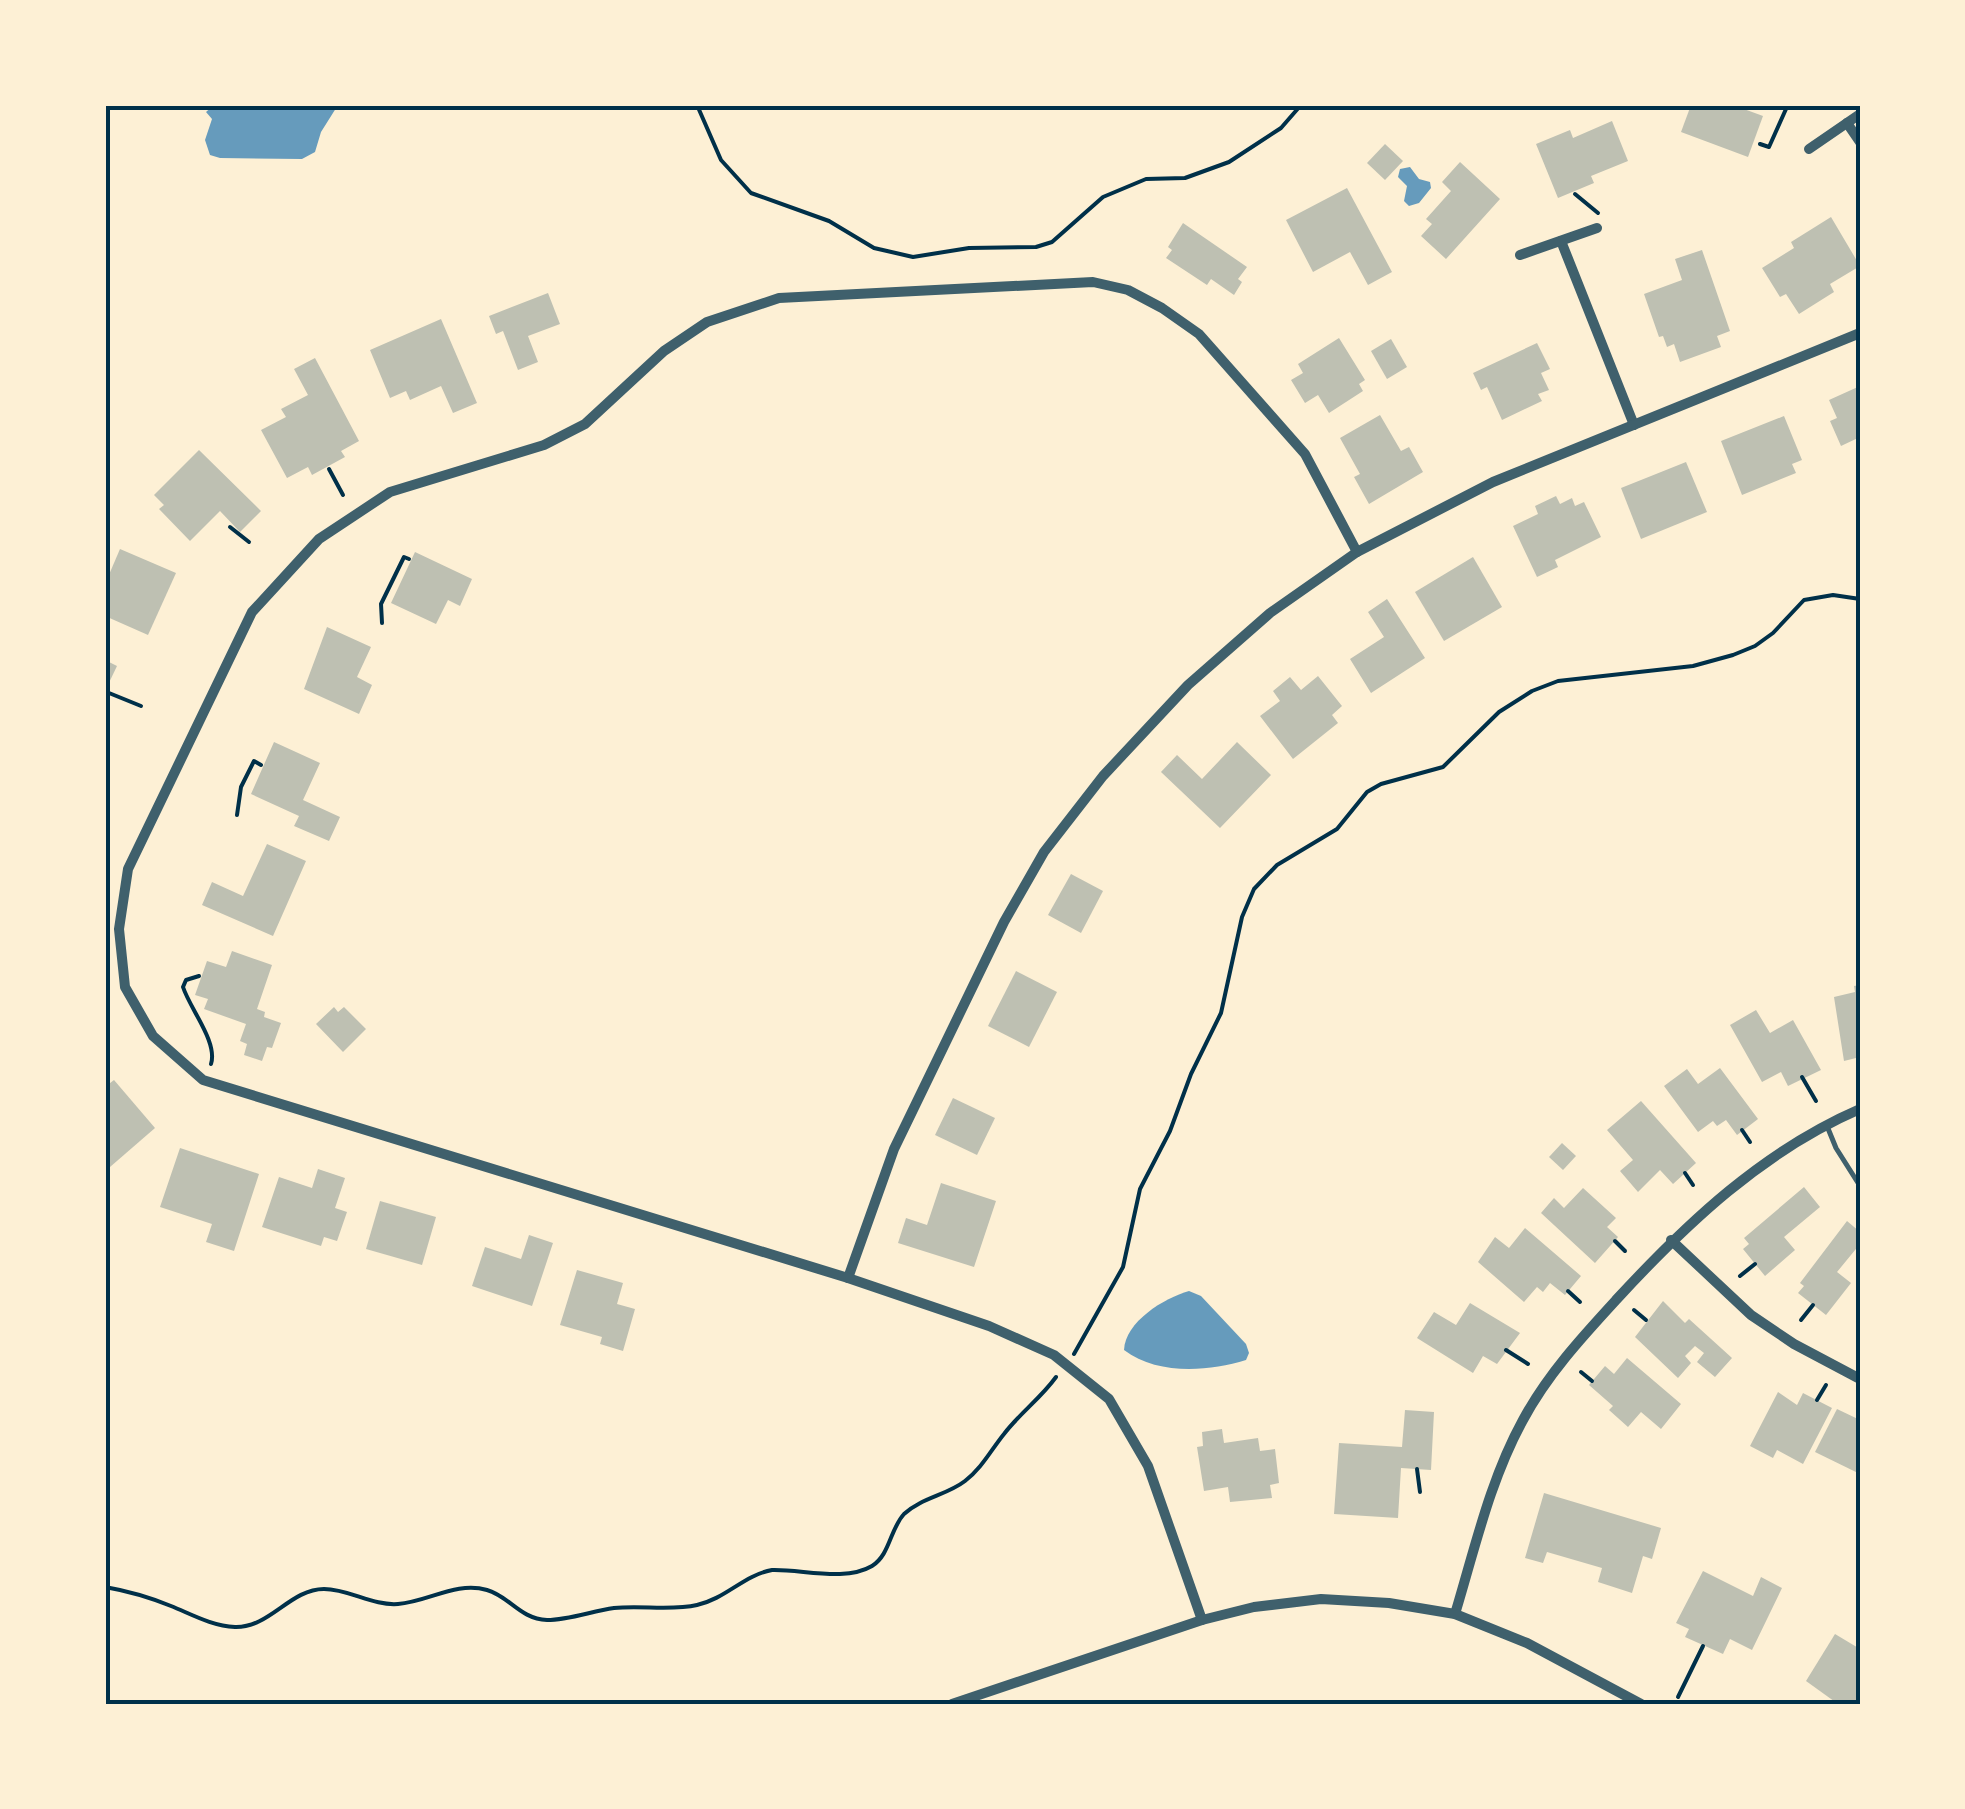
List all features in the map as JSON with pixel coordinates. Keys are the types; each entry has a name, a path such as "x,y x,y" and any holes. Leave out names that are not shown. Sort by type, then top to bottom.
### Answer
{"street":[{"path":"1809,148 1860,114"},
{"path":"1847,123 1860,142"},
{"path":"1520,255 1601,224"},
{"path":"1560,241 1634,425"},
{"path":"1202,1620 1148,1466 1109,1399 1026,1340 848,1278 204,1080 153,1036 134,1003 125,987 119,929 128,869 252,612 318,539 390,492 544,444 585,424 664,351 707,322 779,298 1093,282 1128,290 1198,334 1305,454 1357,552"},
{"path":"848,1278 894,1149 1004,922 1044,852 1103,776 1188,685 1270,613 1357,552 1493,482 1860,333"},
{"path":"1456,1614 1500,1469 1536,1396 1585,1333 1671,1240 1752,1171 1826,1124 1860,1109"},
{"path":"1671,1240 1751,1315 1860,1380"},
{"path":"952,1704 1202,1620 1254,1607 1321,1599 1389,1603 1456,1614 1527,1643 1641,1704"}],"lane":[{"path":"1826,1124 1860,1186"}],"path":[{"path":"697,105 721,160 751,193 830,222 874,248 913,257 969,248 1036,247 1052,242 1103,197 1146,180 1185,178 1228,162 1280,128 1301,105"},
{"path":"1760,144 1768,147 1786,109"},
{"path":"1575,194 1601,224"},
{"path":"329,469 343,495"},
{"path":"230,527 249,542"},
{"path":"382,623 381,604 404,557 410,559"},
{"path":"105,1588 142,1594 208,1622 233,1627 260,1623 286,1605 324,1589 393,1605 457,1590 490,1590 518,1611 548,1620 615,1608 698,1605 759,1572 855,1572 872,1566 884,1555 894,1529 915,1505 963,1483 979,1469 1004,1433 1042,1396 1096,1320 1123,1267 1140,1188 1170,1131 1198,1058 1214,1032 1242,917 1254,889 1276,865 1337,829 1367,792 1381,784 1443,766 1499,712 1532,691 1558,681 1693,666 1733,655 1756,646 1773,633 1804,600 1833,595 1860,598"},
{"path":"109,693 141,706"},
{"path":"237,816 241,787 254,761 261,765"},
{"path":"199,976 186,980 183,987 213,1056 204,1080"},
{"path":"1802,1077 1816,1101"},
{"path":"1742,1130 1750,1142"},
{"path":"1684,1173 1693,1185"},
{"path":"1614,1241 1625,1251"},
{"path":"1740,1276 1755,1264"},
{"path":"1568,1291 1580,1302"},
{"path":"1801,1320 1812,1305"},
{"path":"1634,1310 1646,1320"},
{"path":"1506,1350 1528,1364"},
{"path":"1582,1372 1592,1381"},
{"path":"1818,1400 1826,1384"},
{"path":"1417,1469 1420,1492"},
{"path":"1678,1697 1703,1646"}],"water":[{"path":"214,105 338,105 321,132 315,152 302,159 210,155 205,140 212,119 206,112"},
{"path":"1410,167 1419,179 1430,182 1431,188 1419,203 1409,206 1404,201 1407,186 1398,177 1400,169"},
{"path":"1189,1291 1201,1296 1246,1344 1246,1360 1183,1369 1152,1364 1124,1350 1138,1321 1168,1299"}],"building":[{"path":"1691,105 1733,105 1763,116 1748,157 1681,132"},
{"path":"1612,121 1628,161 1591,176 1594,183 1558,198 1536,144 1570,130 1573,138"},
{"path":"1385,144 1403,161 1385,180 1367,163"},
{"path":"1460,162 1500,199 1446,259 1421,236 1432,224 1426,219 1451,191 1442,182"},
{"path":"1347,188 1392,272 1368,285 1350,252 1313,272 1286,220"},
{"path":"1831,217 1860,266 1830,284 1834,292 1799,314 1786,294 1780,297 1762,268 1794,248 1791,242"},
{"path":"1183,223 1247,267 1238,279 1242,282 1234,295 1211,279 1207,285 1166,258 1172,250 1168,247"},
{"path":"1702,250 1730,331 1717,336 1721,347 1680,362 1674,344 1667,347 1663,336 1659,337 1644,294 1682,280 1675,259"},
{"path":"548,293 560,324 528,336 538,362 518,370 503,331 496,334 489,316"},
{"path":"441,319 477,403 453,413 441,386 410,400 406,391 390,398 370,350"},
{"path":"1339,338 1365,380 1359,384 1363,391 1329,413 1318,395 1305,403 1291,380 1303,373 1298,364"},
{"path":"1391,339 1407,367 1387,379 1371,351"},
{"path":"1537,343 1550,369 1541,373 1549,390 1538,394 1542,401 1502,420 1487,387 1481,390 1473,373"},
{"path":"315,358 359,441 341,451 345,457 312,475 308,467 287,478 261,430 286,417 281,409 308,395 294,369"},
{"path":"1860,386 1860,437 1841,446 1830,421 1837,418 1829,400"},
{"path":"1380,415 1401,451 1409,447 1423,472 1369,504 1354,477 1360,474 1340,438"},
{"path":"1784,416 1802,460 1792,464 1796,473 1742,495 1721,441"},
{"path":"199,450 261,511 240,532 220,511 190,541 159,509 164,505 154,495"},
{"path":"1686,462 1707,512 1641,539 1621,488"},
{"path":"1556,496 1560,504 1572,498 1575,506 1584,502 1601,537 1555,560 1558,567 1537,577 1513,526 1538,514 1535,506"},
{"path":"120,549 176,573 148,635 105,616 105,584"},
{"path":"415,552 472,579 460,606 448,600 436,624 391,603"},
{"path":"1473,557 1502,607 1444,641 1415,592"},
{"path":"1387,599 1425,658 1371,693 1350,659 1384,637 1368,612"},
{"path":"327,627 371,647 357,677 372,685 359,714 304,689"},
{"path":"105,660 117,666 105,691"},
{"path":"1318,676 1342,706 1332,715 1338,723 1293,759 1260,716 1280,701 1273,691 1290,677 1301,690"},
{"path":"274,742 320,763 303,800 340,817 329,841 294,826 299,816 251,794"},
{"path":"1237,742 1271,775 1220,828 1161,772 1177,755 1202,779"},
{"path":"267,844 306,861 273,936 202,905 212,882 243,896"},
{"path":"1071,874 1103,891 1081,933 1048,915"},
{"path":"232,951 272,965 257,1009 265,1012 264,1017 281,1023 272,1048 267,1047 262,1061 244,1055 247,1044 240,1041 246,1024 204,1009 208,999 195,995 207,961 226,967"},
{"path":"1016,971 1057,992 1029,1047 988,1026"},
{"path":"1860,985 1860,1057 1844,1061 1834,997 1855,992 1854,986"},
{"path":"334,1007 338,1012 344,1007 366,1029 343,1052 316,1024"},
{"path":"1756,1010 1770,1033 1793,1020 1821,1070 1788,1086 1781,1072 1762,1082 1730,1025"},
{"path":"1720,1068 1758,1119 1737,1135 1726,1120 1717,1126 1713,1121 1698,1132 1664,1086 1687,1069 1698,1084"},
{"path":"114,1080 155,1128 110,1167 105,1161 105,1087"},
{"path":"953,1098 995,1118 977,1155 935,1135"},
{"path":"1641,1101 1696,1163 1673,1184 1660,1170 1638,1192 1620,1171 1633,1160 1607,1130"},
{"path":"1562,1143 1576,1156 1563,1170 1549,1157"},
{"path":"180,1148 259,1174 234,1251 206,1242 212,1224 160,1207"},
{"path":"318,1169 345,1178 335,1208 347,1212 337,1241 324,1237 321,1246 262,1227 279,1177 312,1188"},
{"path":"941,1183 996,1201 974,1267 898,1243 906,1218 927,1225"},
{"path":"1804,1187 1820,1207 1784,1237 1795,1250 1765,1276 1743,1249 1749,1244 1744,1238"},
{"path":"1583,1188 1616,1218 1607,1227 1618,1237 1595,1263 1541,1213 1554,1198 1564,1208"},
{"path":"380,1201 436,1217 422,1265 366,1249"},
{"path":"1847,1221 1860,1232 1860,1244 1837,1272 1851,1283 1826,1315 1798,1293 1804,1286 1800,1283"},
{"path":"1525,1228 1581,1276 1565,1295 1550,1283 1543,1292 1537,1287 1524,1302 1478,1262 1495,1237 1509,1248"},
{"path":"529,1235 553,1243 532,1306 472,1286 485,1247 521,1259"},
{"path":"577,1270 623,1283 617,1304 635,1309 623,1351 600,1344 602,1337 560,1325"},
{"path":"1663,1301 1732,1358 1715,1377 1697,1362 1704,1353 1695,1346 1685,1356 1691,1363 1678,1378 1635,1337"},
{"path":"1470,1303 1520,1333 1497,1364 1483,1356 1473,1373 1417,1338 1434,1312 1456,1325"},
{"path":"1627,1358 1681,1404 1661,1429 1641,1412 1628,1427 1609,1410 1613,1406 1589,1385 1605,1366 1614,1374"},
{"path":"1778,1392 1797,1405 1803,1393 1832,1408 1803,1464 1777,1450 1773,1458 1750,1446"},
{"path":"1837,1409 1860,1420 1860,1474 1815,1452"},
{"path":"1405,1410 1434,1412 1431,1470 1401,1468 1398,1518 1334,1514 1339,1443 1402,1447"},
{"path":"1222,1429 1224,1443 1258,1438 1260,1451 1275,1449 1279,1483 1270,1485 1272,1498 1230,1502 1228,1487 1204,1491 1197,1447 1203,1446 1202,1432"},
{"path":"1544,1493 1661,1528 1652,1559 1643,1556 1632,1593 1598,1582 1602,1568 1547,1552 1543,1563 1525,1558"},
{"path":"1703,1571 1753,1596 1761,1577 1782,1588 1752,1650 1730,1639 1723,1654 1685,1637 1689,1629 1676,1623"},
{"path":"1835,1634 1860,1649 1860,1704 1838,1704 1806,1681"}]}
